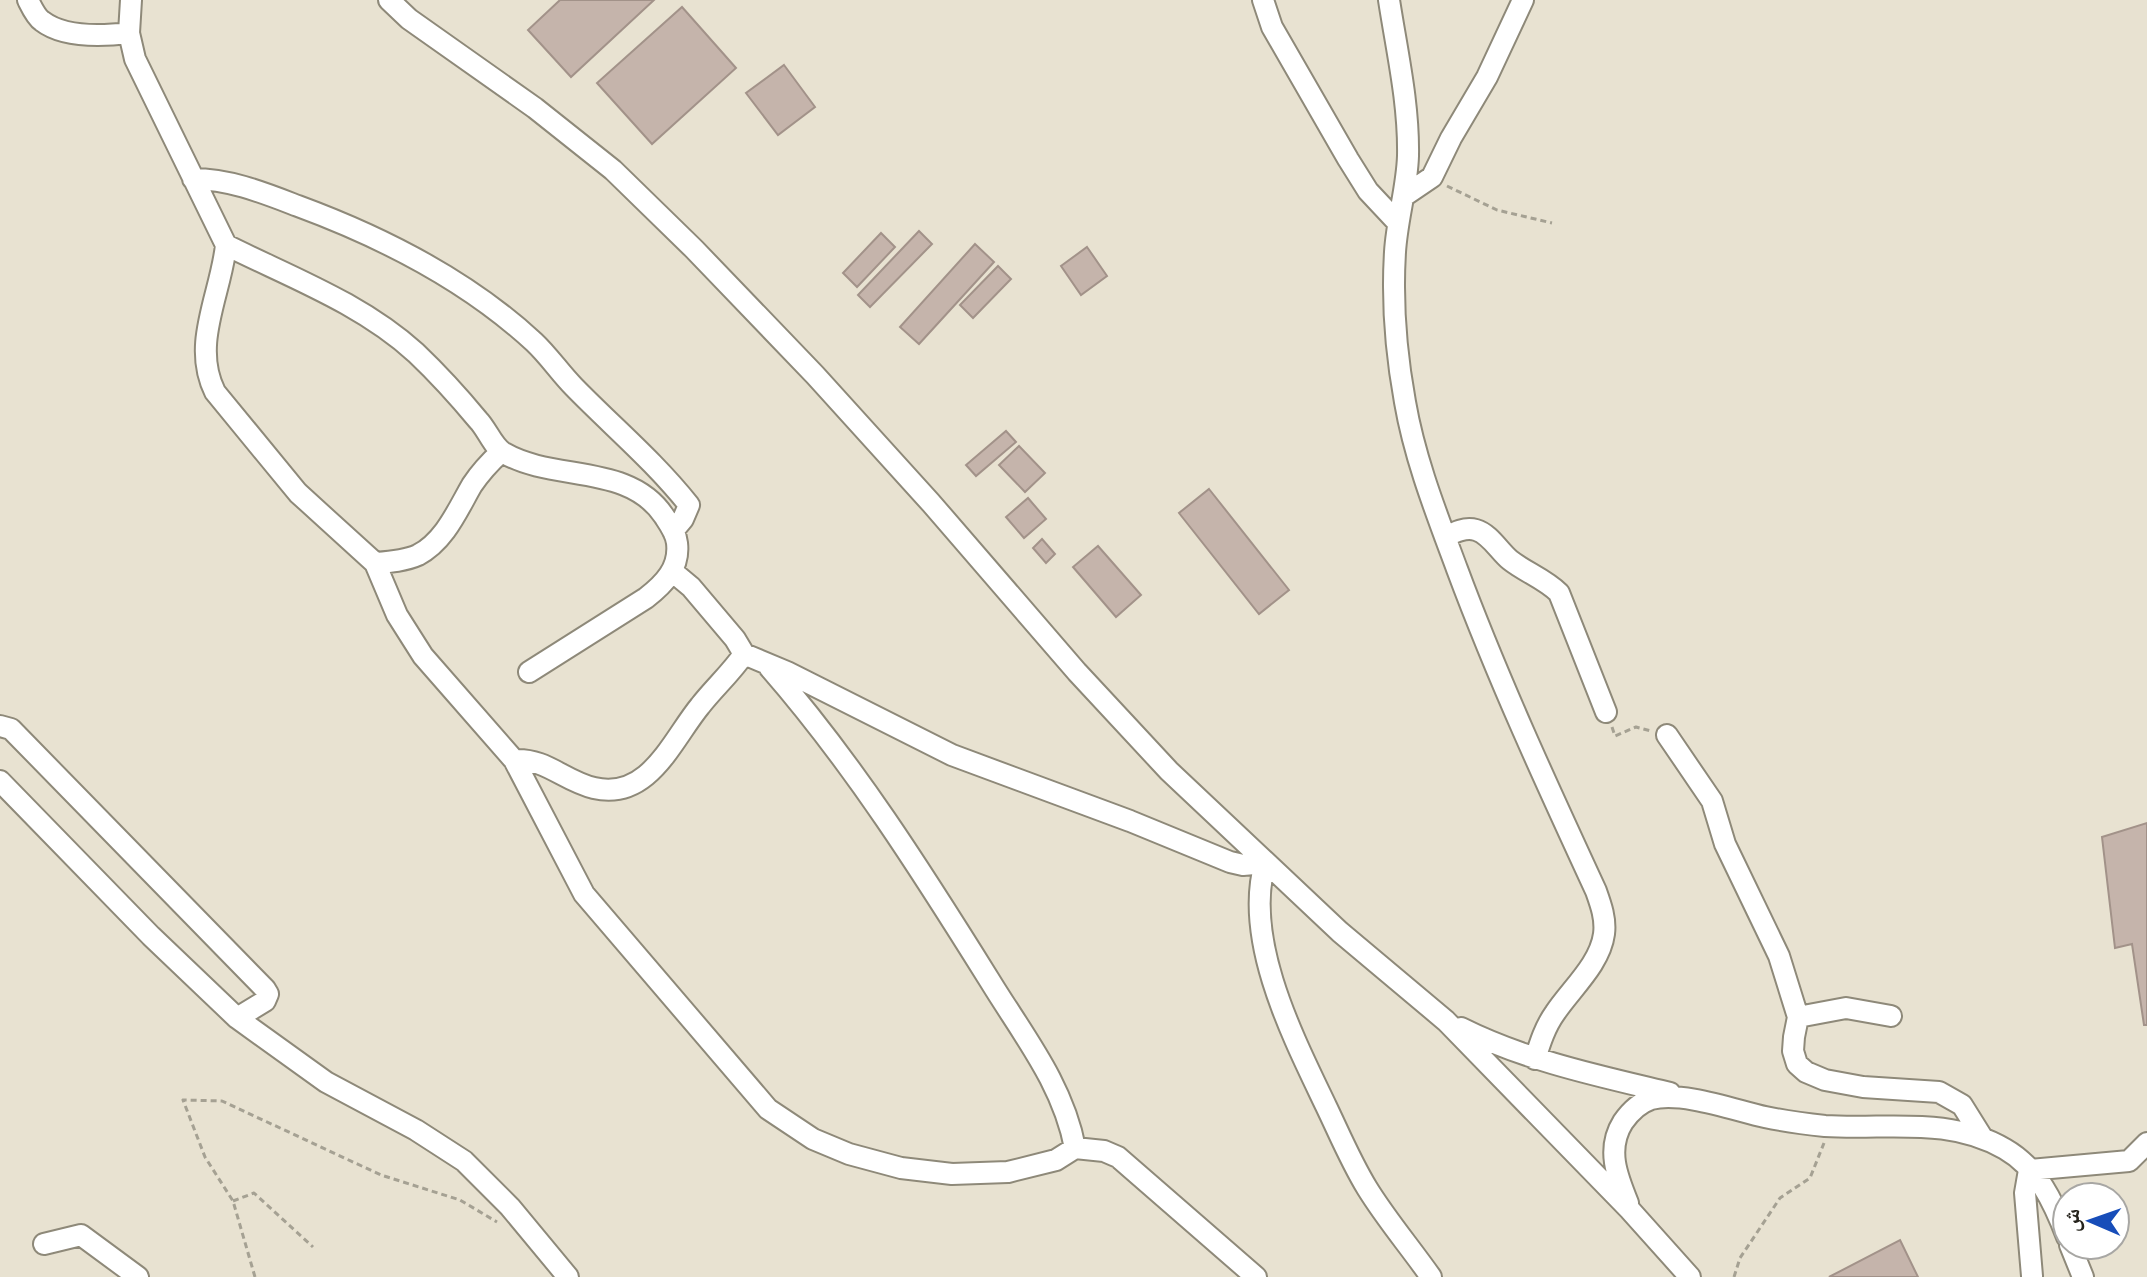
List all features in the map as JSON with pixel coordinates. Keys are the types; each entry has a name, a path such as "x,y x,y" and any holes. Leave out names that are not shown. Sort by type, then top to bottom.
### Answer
{"street":[{"path":"28,0 41,21 61,29 85,35 129,33"},
{"path":"131,0 129,33 135,59 226,245 223,271 205,341 208,377 215,392 298,493 375,563 397,615 423,656 514,760 584,894 768,1109 813,1139 849,1154 901,1168 952,1174 1008,1172 1056,1160 1075,1148 1104,1151 1118,1157 1256,1277"},
{"path":"389,0 409,19 535,108 613,170 694,249 815,375 1169,771 1340,932 1446,1021 1630,1210 1690,1277"},
{"path":"1263,0 1272,27 1348,159 1368,191 1398,223"},
{"path":"1389,0 1407,122 1408,158 1398,223 1395,294 1405,402 1424,478 1485,643 1602,908 1604,937 1599,950 1554,1015 1541,1038 1535,1059"},
{"path":"1404,196 1432,177 1487,77 1523,0"},
{"path":"193,179 229,182 336,220 457,282 536,344 574,388 663,473 689,505 673,531"},
{"path":"226,245 302,280 389,330 417,354 481,422 501,452 531,464 598,477 640,491 659,509 673,531 677,554 673,572 646,598 529,672"},
{"path":"375,563 395,562 418,555 430,546 452,520 473,483 501,452"},
{"path":"1445,537 1459,530 1474,529 1485,535 1509,559 1559,593 1606,712"},
{"path":"673,572 691,587 744,654 811,683 952,755 1230,862 1243,865 1265,863"},
{"path":"514,760 542,762 577,782 596,788 628,787 643,779 667,755 701,704 731,674 744,654"},
{"path":"766,664 845,759 973,954 1063,1101 1075,1148"},
{"path":"0,726 11,729 265,989 268,994 265,1001 237,1018"},
{"path":"1667,735 1712,801 1725,844 1779,956 1798,1017 1793,1051 1797,1064 1806,1072 1825,1080 1863,1087 1939,1092 1962,1105 1982,1137"},
{"path":"0,781 118,903 237,1018 326,1082 416,1130 464,1161 510,1207 568,1277"},
{"path":"1265,863 1260,880 1259,907 1265,951 1289,1024 1351,1159 1368,1189 1431,1277"},
{"path":"1798,1017 1846,1008 1891,1016"},
{"path":"1446,1021 1490,1043 1535,1059 1768,1118 1836,1126 1920,1125 1982,1137 2008,1150 2039,1179 2051,1198"},
{"path":"1630,1210 1615,1170 1613,1151 1619,1128 1630,1111 1651,1099 1691,1099"},
{"path":"2029,1170 2129,1161 2147,1143"},
{"path":"2029,1170 2025,1206 2032,1276"},
{"path":"44,1244 81,1235 138,1277"}],"path":[{"path":"1432,177 1497,210 1552,223"},
{"path":"1606,712 1615,736 1636,727 1667,735"},
{"path":"255,1277 233,1201 205,1157 183,1100 222,1101 381,1175 460,1200 504,1229"},
{"path":"1734,1277 1740,1258 1780,1198 1810,1178 1829,1127 1836,1126"},
{"path":"233,1201 254,1193 313,1247"}],"building":[{"path":"560,0 654,0 571,77 528,30"},
{"path":"682,7 736,68 652,144 597,83"},
{"path":"784,65 815,107 778,135 746,93"},
{"path":"919,231 932,244 870,307 858,295"},
{"path":"881,233 895,247 857,287 843,273"},
{"path":"975,244 994,262 919,344 900,327"},
{"path":"1087,247 1107,276 1081,295 1061,266"},
{"path":"998,266 1011,279 973,318 960,305"},
{"path":"1006,431 1016,442 976,476 966,465"},
{"path":"1019,446 1045,473 1025,492 999,465"},
{"path":"1209,489 1289,590 1259,614 1179,513"},
{"path":"1028,498 1046,519 1024,538 1006,517"},
{"path":"1042,539 1055,554 1046,563 1033,548"},
{"path":"1098,546 1141,595 1116,617 1073,567"},
{"path":"2147,823 2147,1025 2144,1025 2132,944 2115,948 2102,837"},
{"path":"1900,1240 1918,1277 1829,1277"}]}
